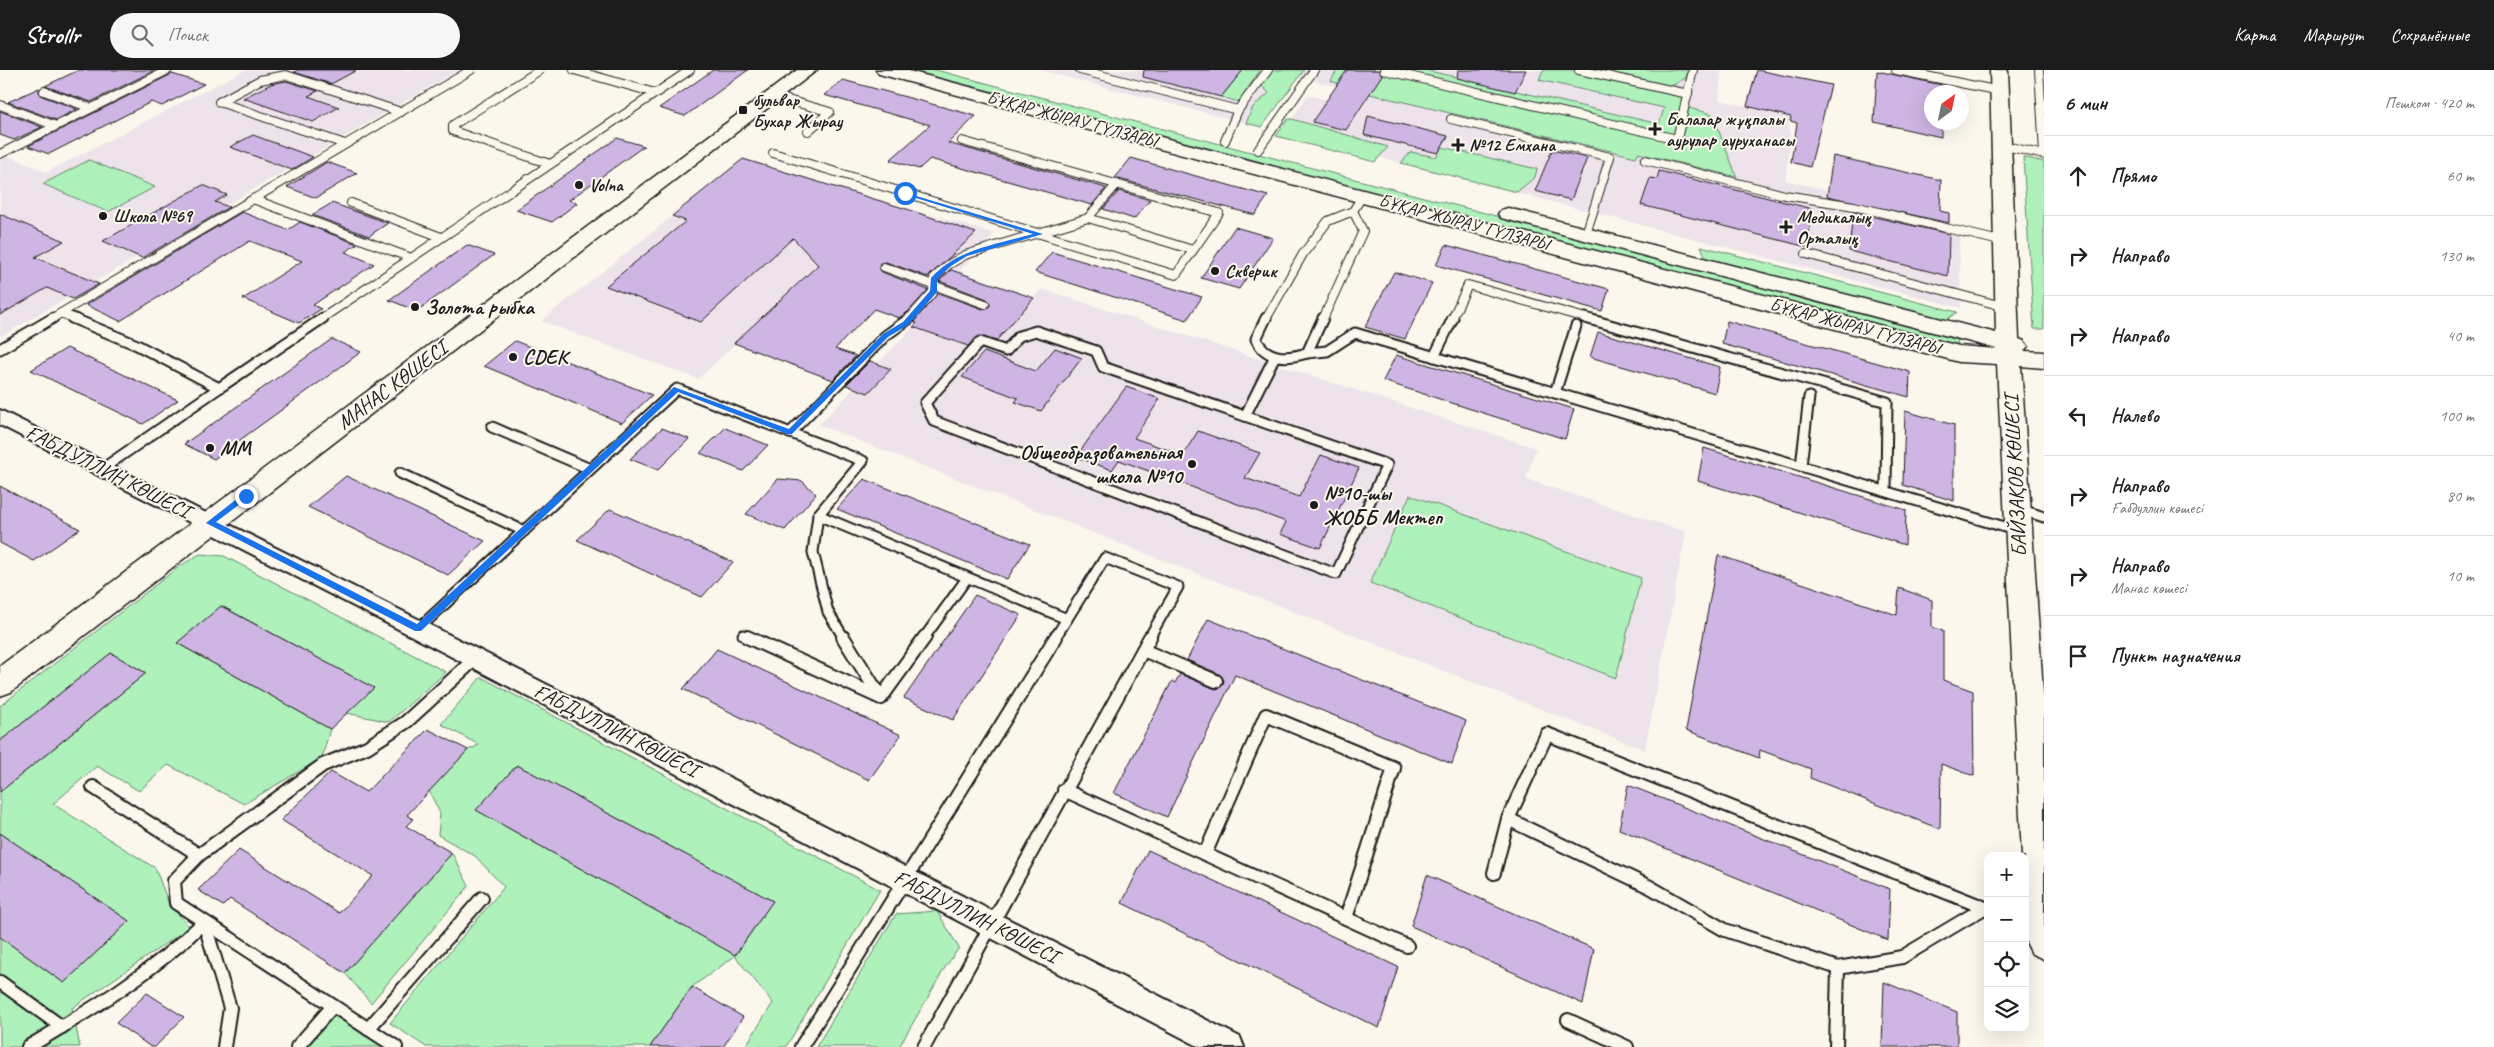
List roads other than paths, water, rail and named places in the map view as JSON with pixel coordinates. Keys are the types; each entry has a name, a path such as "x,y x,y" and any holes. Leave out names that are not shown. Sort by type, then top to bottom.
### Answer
{"street":[{"name":"МАНАС КӨШЕСІ","path":"0,683 808,70"},
{"name":"БҰҚАР ЖЫРАУ ГҮЛЗАРЫ","path":"885,70 1358,203 1959,354 2008,351 2044,353"},
{"name":"БҰҚАР ЖЫРАУ ГҮЛЗАРЫ","path":"952,70 1386,183"},
{"name":"БАЙЗАҚОВ КӨШЕСІ","path":"1999,70 2008,351 2041,934"},
{"name":"БҰҚАР ЖЫРАУ ГҮЛЗАРЫ","path":"1491,210 1586,234 2044,360"},
{"name":"ҒАБДУЛЛИН КӨШЕСІ","path":"0,417 476,658 1230,1047"}],"lane":[{"path":"0,154 168,70"},
{"path":"0,349 471,70"},
{"path":"540,70 453,125 453,131 550,164"},
{"path":"574,70 655,93"},
{"path":"102,468 689,70"},
{"path":"1080,70 1238,110"},
{"path":"1225,141 1238,110 1268,70"},
{"path":"1258,150 1314,70"},
{"path":"1384,70 1677,139 1693,70"},
{"path":"1579,70 1688,94"},
{"path":"1896,70 2000,91"},
{"path":"2002,146 2044,154 2039,70"},
{"path":"345,144 219,102 276,74 286,75 401,112"},
{"path":"44,91 91,108"},
{"path":"774,96 830,112 808,131"},
{"path":"0,105 56,126"},
{"path":"1451,119 1610,157 1586,234"},
{"path":"773,153 1176,275 1219,213 962,140"},
{"path":"1645,160 1785,194 1854,206 2004,242"},
{"path":"790,433 885,336 906,323 933,292 934,278 941,272 965,255 1074,224 1088,218 1117,184"},
{"path":"253,198 411,258"},
{"path":"351,203 441,237"},
{"path":"1307,353 1363,231 1358,203 1328,221 1303,254 1270,308 1256,339 1263,350 1275,356 1294,358 1307,353 1326,353 1338,347 1355,333 1886,491 2017,520 2044,517"},
{"path":"1088,218 1193,250"},
{"path":"1806,254 2006,307"},
{"path":"884,267 985,304"},
{"path":"1434,356 1468,286 1887,402 1886,491"},
{"path":"61,313 137,346 219,388"},
{"path":"1556,393 1576,326"},
{"path":"1036,331 1096,351 1103,367 1245,416 1387,465 1336,574 934,421 925,403 980,342 1006,351 1019,336 1036,331"},
{"path":"1245,416 1275,356"},
{"path":"418,629 677,389 863,461 818,515 813,552 828,612 881,698"},
{"path":"1800,466 1809,397"},
{"path":"492,428 590,469"},
{"path":"400,473 524,531"},
{"path":"818,515 1067,619"},
{"path":"801,1047 1105,558 1178,587 990,924 924,1047"},
{"path":"881,698 966,578"},
{"path":"743,635 881,698"},
{"path":"1143,650 1216,681"},
{"path":"396,1047 176,903 174,881 200,855 323,765 345,759 393,734 437,697 476,658"},
{"path":"1204,854 1266,715 1394,768 1346,918"},
{"path":"1494,873 1508,819 1547,734 1984,907"},
{"path":"93,787 200,855"},
{"path":"1064,790 1407,946"},
{"path":"1508,819 1650,888 1725,930 1838,968 1902,958 1984,909"},
{"path":"368,1029 482,898"},
{"path":"28,1047 62,1028 167,958 204,922"},
{"path":"204,922 230,1008 224,1047"},
{"path":"1836,1047 1838,968"},
{"path":"0,982 62,1028"},
{"path":"297,1047 333,1006"},
{"path":"1568,1020 1627,1047"}],"place":[{"name":"бульвар Бухар Жырау","path":"743,110"},
{"name":"Балалар жұқпалы аурулар ауруханасы","path":"1655,129"},
{"name":"№12 Емхана","path":"1458,145"},
{"name":"Volna","path":"579,185"},
{"name":"Школа №69","path":"103,216"},
{"name":"Медикалық Орталық","path":"1786,227"},
{"name":"Скверик","path":"1215,271"},
{"name":"Золота рыбка","path":"415,307"},
{"name":"CDEK","path":"513,357"},
{"name":"MM","path":"210,448"},
{"name":"Общеобразовательная школа №10","path":"1192,464"},
{"name":"№10-шы ЖОББ Мектеп","path":"1314,505"}]}
